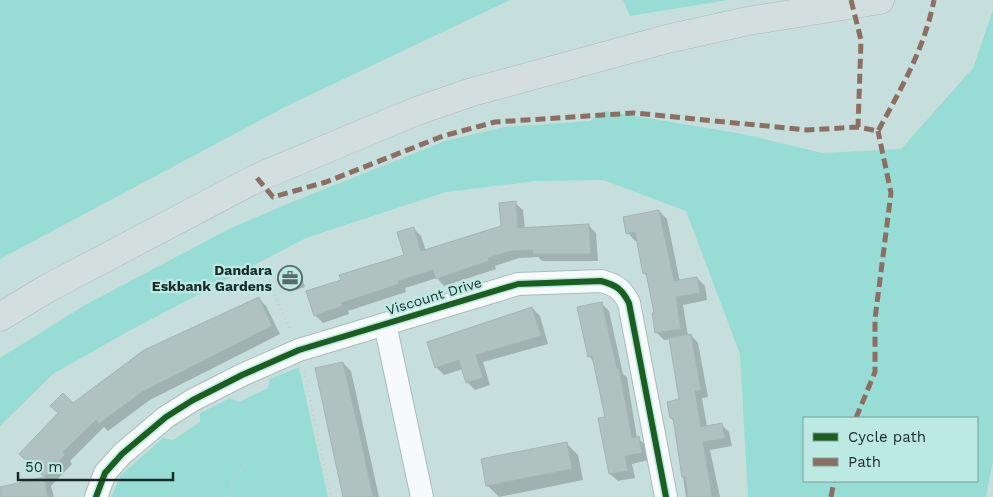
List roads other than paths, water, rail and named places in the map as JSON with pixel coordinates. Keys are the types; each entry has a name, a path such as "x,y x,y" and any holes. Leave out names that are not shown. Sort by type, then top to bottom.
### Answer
{"main road":[{"path":"0,317 48,288 257,178 414,112 554,69 667,38 748,21 880,0"}],"street":[{"name":"Viscount Drive","path":"96,497 105,473 122,454 166,417 193,400 234,379 299,350 518,284 601,281 614,284 623,291 629,303 666,497"},
{"path":"385,324 422,497"}],"place":[{"name":"Dandara Eskbank Gardens","path":"290,278"}]}
